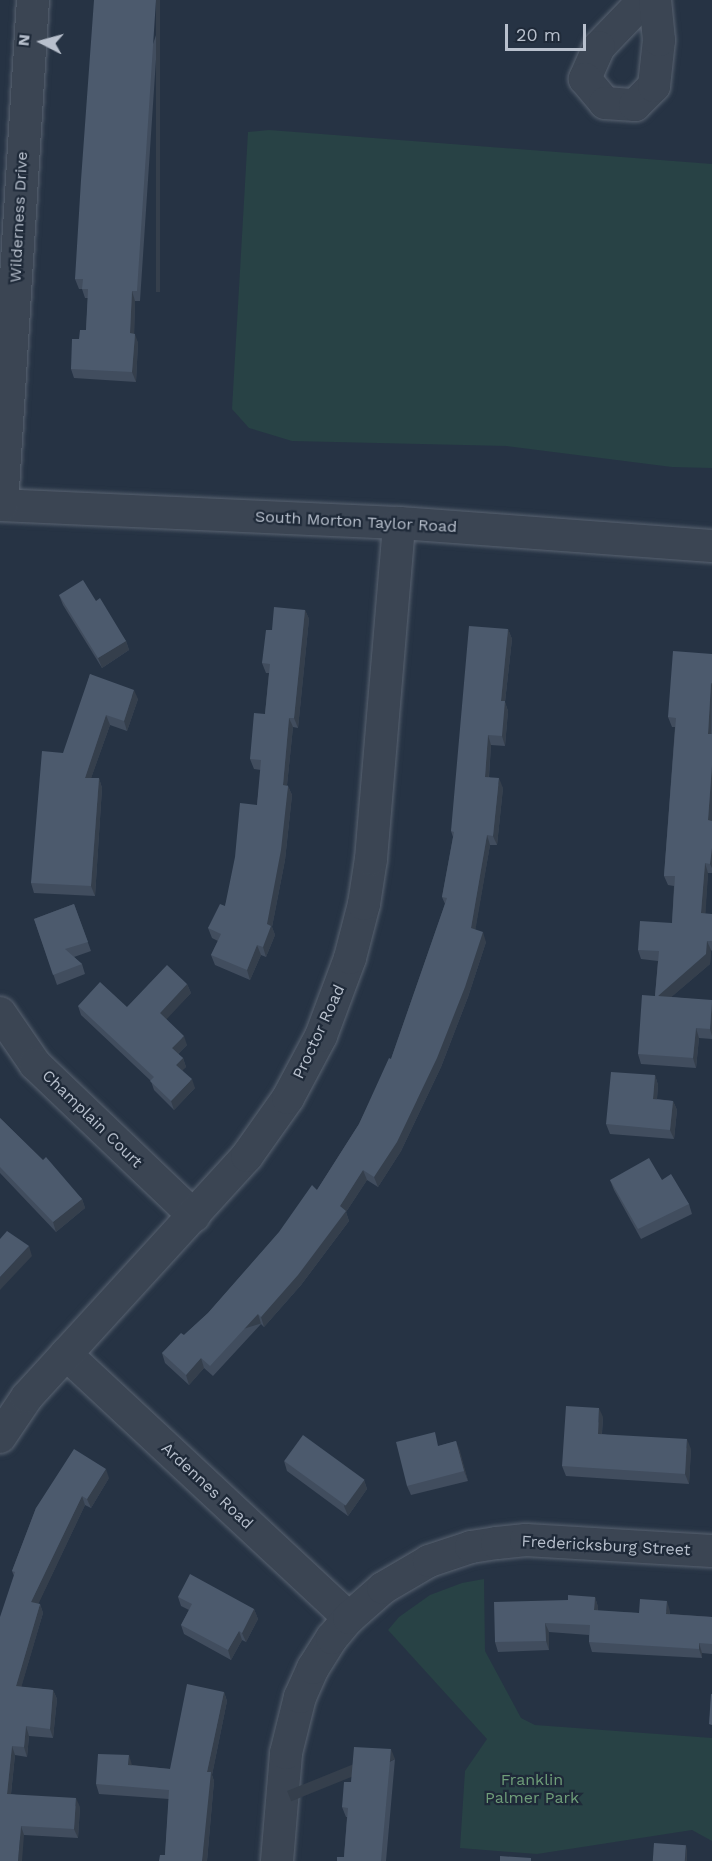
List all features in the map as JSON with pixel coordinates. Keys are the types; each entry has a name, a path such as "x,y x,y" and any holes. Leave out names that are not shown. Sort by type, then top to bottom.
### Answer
{"street":[{"name":"Wilderness Drive","path":"1,505 33,0"},
{"path":"644,0 598,47 585,79 605,103 635,105 654,86 659,40 655,0"},
{"name":"South Morton Taylor Road","path":"1,505 399,523 712,546"},
{"name":"Proctor Road","path":"0,1437 27,1397 247,1156 288,1098 321,1036 350,958 364,904 371,860 399,523"},
{"name":"Champlain Court","path":"0,1013 35,1064 194,1216"},
{"name":"Ardennes Road","path":"66,1354 349,1618"},
{"name":"Fredericksburg Street","path":"277,1861 286,1753 300,1697 313,1668 349,1618 383,1588 429,1561 471,1547 526,1540 712,1551"}],"green space":[{"path":"269,130 712,164 712,468 672,467 507,446 292,441 249,428 232,409 248,132"},
{"name":"Franklin Palmer Park","path":"484,1579 485,1651 521,1718 535,1725 712,1738 712,1841 692,1830 537,1854 460,1848 465,1771 487,1739 388,1630 399,1617 430,1595 462,1583"}],"building":[{"path":"94,0 156,0 137,291 132,291 130,333 135,334 132,372 71,369 72,339 79,339 80,330 86,330 88,289 82,289 83,279 75,279"},
{"path":"83,580 96,601 100,598 126,641 98,658 59,595"},
{"path":"274,607 305,610 294,718 289,718 283,785 288,786 281,850 267,924 271,926 263,947 257,945 247,970 211,955 221,934 208,928 220,904 225,906 235,857 240,803 257,805 261,760 250,759 254,713 265,714 270,664 262,663 266,630 272,630"},
{"path":"469,626 508,629 501,701 505,701 502,736 488,735 485,777 499,778 493,836 487,835 471,928 483,932 465,987 437,1058 397,1142 374,1177 363,1170 340,1206 346,1211 298,1275 261,1317 258,1314 210,1366 201,1358 186,1375 162,1353 181,1333 184,1335 208,1313 279,1232 312,1185 317,1190 359,1124 389,1058 391,1059 447,898 442,897 454,832 451,831"},
{"path":"673,651 712,654 708,734 712,734 712,765 708,820 712,821 712,848 710,864 705,863 701,913 712,914 712,941 707,941 706,954 658,996 712,1000 710,1029 696,1028 693,1058 638,1054 642,995 655,996 659,951 638,950 640,921 672,923 675,876 664,876 676,718 668,717"},
{"path":"90,674 134,690 124,721 106,715 85,778 99,778 91,886 31,883 42,751 63,753"},
{"path":"74,904 88,942 65,949 82,964 53,975 34,919"},
{"path":"167,965 187,984 160,1013 184,1036 172,1048 183,1058 176,1065 192,1079 171,1101 150,1081 154,1077 78,1006 100,982 127,1007"},
{"path":"611,1072 655,1075 653,1099 673,1101 670,1130 606,1124"},
{"path":"0,1118 43,1160 46,1157 82,1199 53,1222 0,1167"},
{"path":"649,1158 662,1180 671,1174 689,1204 638,1229 610,1180"},
{"path":"7,1231 29,1246 0,1277 0,1239"},
{"path":"566,1406 599,1408 598,1434 687,1439 685,1474 562,1466"},
{"path":"435,1432 438,1446 456,1441 464,1471 407,1486 396,1442"},
{"path":"303,1435 364,1480 346,1506 284,1461"},
{"path":"74,1449 106,1469 87,1499 82,1496 31,1602 40,1604 16,1686 53,1690 50,1729 26,1726 24,1747 12,1746 7,1794 76,1798 74,1829 21,1826 18,1861 0,1861 0,1617 15,1572 12,1571 36,1508"},
{"path":"190,1574 254,1609 242,1633 239,1631 228,1650 181,1625 192,1604 178,1597"},
{"path":"568,1595 595,1597 594,1610 639,1613 640,1599 667,1601 666,1614 712,1617 712,1644 699,1643 699,1649 589,1642 590,1625 545,1623 546,1641 495,1642 494,1602 568,1600"},
{"path":"187,1684 224,1692 207,1772 211,1772 202,1861 159,1861 160,1855 165,1855 169,1790 96,1784 98,1754 129,1755 128,1765 170,1769"},
{"path":"712,1694 712,1725 709,1724"},
{"path":"354,1747 391,1749 381,1861 337,1861 337,1857 344,1857 348,1808 342,1807 344,1782 351,1782"},
{"path":"654,1843 686,1845 685,1861 653,1861"},
{"path":"500,1856 531,1858 531,1861 500,1861"}]}
